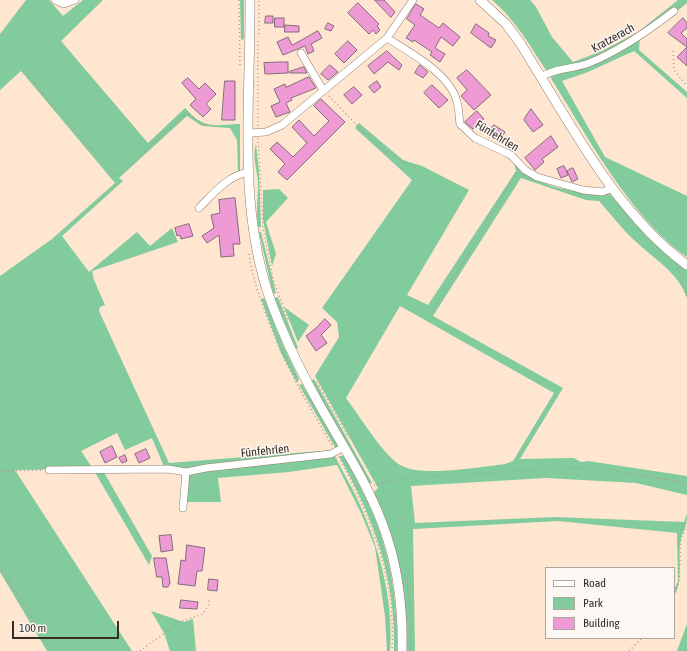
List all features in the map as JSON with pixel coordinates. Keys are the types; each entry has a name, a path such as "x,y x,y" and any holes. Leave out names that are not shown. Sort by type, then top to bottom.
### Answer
{"main road":[{"path":"250,0 253,133 249,172 254,230 270,297 284,334 299,367 375,506 391,550 401,603 402,651"},
{"path":"480,0 506,24 613,188 643,226 684,263"}],"street":[{"path":"56,0 64,4 75,0"},
{"path":"253,133 282,125 387,38 413,0"},
{"name":"Kratzerach","path":"541,76 595,60 648,30 674,11"},
{"name":"Fünfehrlen","path":"387,38 425,62 435,71 454,94 458,102 460,124 475,138 506,152 537,177 592,191 606,191 613,188"},
{"path":"301,53 323,90"},
{"path":"199,208 230,179 249,172"},
{"name":"Fünfehrlen","path":"49,470 168,469 186,472 206,468 331,454 344,448"},
{"path":"183,508 186,472"}],"path":[{"path":"239,0 240,67"},
{"path":"259,0 253,133 263,228 273,279 289,323"},
{"path":"674,11 687,1"},
{"path":"673,50 674,70 687,86"},
{"path":"24,71 113,174 122,173 184,115 189,114 196,121 205,125 217,126"},
{"path":"323,90 362,130 391,155 416,168"},
{"path":"433,310 513,180 518,170 516,161"},
{"path":"602,162 606,168 613,162"},
{"path":"249,249 252,274 278,348 296,384 344,448"},
{"path":"684,263 679,274 687,298"},
{"path":"314,377 344,448 362,502 378,543 390,597 392,651"},
{"path":"374,485 405,478 573,468 603,469 687,483"},
{"path":"0,471 49,470"},
{"path":"675,594 680,582 681,538 687,526"},
{"path":"0,565 51,651"},
{"path":"140,651 180,622 203,614 209,604 209,598"},
{"path":"629,651 641,639"}],"green space":[{"path":"26,0 49,0 63,16 83,0 103,0 61,41 148,143 185,108 198,120 210,125 240,124 240,172 238,172 237,140 230,128 202,126 187,116 119,178 123,181 62,236 89,272 137,232 150,246 172,228 178,242 92,271 94,280 105,305 100,307 99,311 169,463 333,450 364,514 371,533 383,571 387,591 391,631 390,651 387,651 385,616 375,547 361,513 337,465 289,472 218,478 221,502 184,502 186,472 165,469 152,438 125,450 117,433 81,451 93,469 15,470 132,651 47,651 0,572 0,276 52,239 115,183 21,71 0,90 0,34"},
{"path":"240,0 244,0 244,39 241,40"},
{"path":"492,0 530,0 536,7 552,37 573,62 602,51 638,32 678,0 687,0 687,3 681,8 640,37 639,50 687,92 687,98 634,51 588,72 562,81 605,157 687,196 687,257 665,239 644,218 625,193 588,139 524,37 506,14"},
{"path":"359,123 403,160 422,166 469,190 407,295 428,305 516,171 514,163 498,151 535,178 551,186 561,189 610,194 647,237 687,269 687,298 683,289 672,273 641,247 620,226 599,201 586,200 521,178 433,316 563,388 520,459 574,458 581,462 588,461 687,476 687,495 636,483 546,478 411,486 415,523 555,517 684,522 687,514 686,525 680,546 679,582 675,594 675,588 678,581 677,533 558,521 413,529 415,651 407,651 407,629 403,589 389,532 374,492 378,488 315,376 339,337 337,322 322,308 412,180 355,128","holes":["400,306 554,393 513,461 505,464 452,470 423,471 411,469 402,466 395,461 387,454 372,435 346,398"]},
{"path":"256,144 259,172 261,227 258,227 257,221 258,182 254,154"},
{"path":"279,189 288,198 266,222 276,254 272,266 263,220 263,190"},
{"path":"259,232 261,232 276,293 273,294"},
{"path":"278,297 298,348 296,349 274,298"},
{"path":"264,298 283,345 299,379 297,383 281,353 261,299"},
{"path":"284,307 309,325 298,342"},
{"path":"314,379 372,483 369,484 311,381"},
{"path":"302,384 339,447 336,449 299,385"},
{"path":"339,456 344,456 357,479 372,511 386,551 395,601 398,651 394,651 394,624 391,598 387,574 380,550 363,503"},
{"path":"93,469 102,469 152,556 149,565"},
{"path":"151,611 184,622 193,619 196,651 170,651 164,633"},
{"path":"687,624 687,651 677,651"}],"building":[{"path":"375,0 384,0 395,12 391,17"},
{"path":"358,3 379,24 377,26 380,30 376,34 373,30 369,34 348,13"},
{"path":"416,4 424,9 420,15 439,28 443,23 460,37 453,46 441,37 435,48 445,54 440,62 430,55 432,52 414,40 413,42 406,38 415,25 407,19"},
{"path":"266,16 273,16 273,23 265,23"},
{"path":"275,18 284,18 284,27 275,27"},
{"path":"683,18 687,23 687,28 681,33 687,39 687,47 668,33"},
{"path":"328,23 334,26 331,31 325,29"},
{"path":"476,24 489,33 488,36 496,40 491,48 471,33"},
{"path":"285,25 299,26 299,32 285,32"},
{"path":"318,31 322,38 311,44 314,51 308,54 305,46 283,55 277,42 288,37 292,45"},
{"path":"348,41 357,50 344,63 335,54"},
{"path":"687,47 687,66 677,57"},
{"path":"387,51 402,65 399,70 388,62 374,74 368,66"},
{"path":"288,62 288,73 265,74 264,63"},
{"path":"330,65 338,72 328,80 321,74"},
{"path":"420,65 428,72 423,78 415,73"},
{"path":"304,67 307,73 289,73 289,72"},
{"path":"467,70 491,95 474,110 461,96 467,90 457,78"},
{"path":"309,77 316,88 291,98 292,100 286,103 290,112 276,117 271,106 280,102 274,89 285,84 286,87"},
{"path":"188,78 199,89 205,83 216,94 206,104 211,109 203,117 190,105 196,99 182,83"},
{"path":"225,81 235,81 235,120 222,120"},
{"path":"377,81 381,87 374,93 369,87"},
{"path":"432,85 448,100 439,108 424,93"},
{"path":"354,87 362,95 352,104 344,95"},
{"path":"321,99 345,122 287,180 278,172 285,164 270,149 277,142 293,157 307,143 292,127 299,120 314,136 329,121 314,106"},
{"path":"531,109 543,125 533,132 524,120"},
{"path":"477,111 484,119 473,129 465,122"},
{"path":"494,125 505,132 500,140 489,132"},
{"path":"551,136 558,147 542,159 544,162 535,170 525,158"},
{"path":"513,144 516,145 516,151 513,152 510,151 509,148 510,145"},
{"path":"564,166 568,175 561,178 557,169"},
{"path":"573,168 578,179 572,182 567,171"},
{"path":"235,198 240,244 233,244 234,256 221,257 219,235 207,243 202,236 214,228 211,215 220,213 219,200"},
{"path":"189,224 193,236 181,239 180,235 177,236 175,228"},
{"path":"325,319 331,325 321,335 327,343 316,351 306,336"},
{"path":"112,446 117,457 105,463 100,452"},
{"path":"146,449 150,458 139,463 135,454"},
{"path":"125,455 127,461 122,463 119,458"},
{"path":"171,535 173,550 161,552 159,536"},
{"path":"187,545 205,548 202,571 197,571 195,586 178,584 181,560 185,561"},
{"path":"154,558 166,558 170,583 168,587 163,587 162,577 157,577"},
{"path":"209,579 218,580 217,591 208,590"},
{"path":"181,600 198,602 197,609 180,608"}]}
